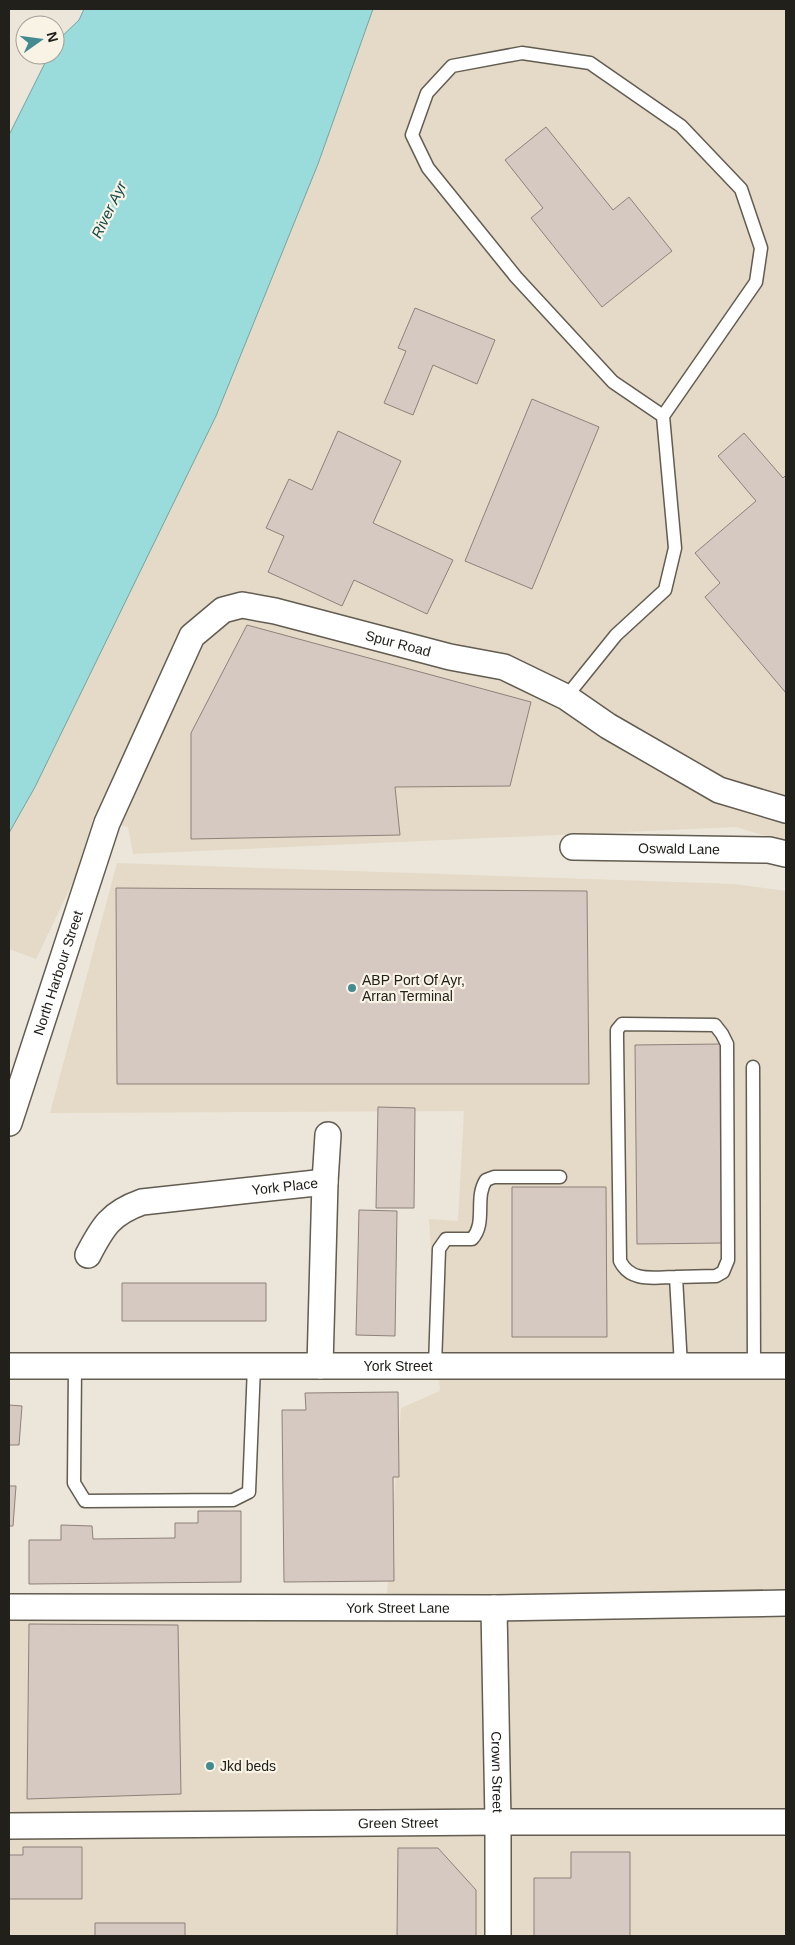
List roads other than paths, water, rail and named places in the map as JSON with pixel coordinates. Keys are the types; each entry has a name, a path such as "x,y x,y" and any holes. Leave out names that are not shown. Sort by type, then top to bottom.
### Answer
{"street":[{"name":"Spur Road","path":"108,823 192,636 223,610 242,605 275,611 450,657 504,667 566,697 608,726 718,790 786,810"},
{"name":"North Harbour Street","path":"9,1123 108,823"},
{"name":"Oswald Lane","path":"573,847 769,850 786,854"},
{"path":"325,1182 328,1135"},
{"name":"York Place","path":"88,1255 101,1230 122,1209 142,1202 325,1182 320,1366"},
{"name":"York Street","path":"9,1366 786,1366"},
{"name":"York Street Lane","path":"9,1607 494,1608 786,1603"},
{"name":"Crown Street","path":"494,1608 498,1936"},
{"name":"Green Street","path":"9,1826 786,1822"}],"lane":[{"path":"566,697 616,636 665,590 674,548 663,416 756,282 761,248 741,190 681,126 590,63 522,53 452,66 426,93 412,136 428,168 516,277 613,382 663,416"},
{"path":"622,1024 715,1025 727,1044 728,1260 724,1272 716,1276 676,1277 633,1276 625,1270 620,1261 617,1030 622,1024"},
{"path":"753,1067 754,1366"},
{"path":"435,1366 438,1249 441,1243 446,1239 472,1239 476,1234 479,1226 479,1194 486,1180 494,1177 560,1177"},
{"path":"676,1277 680,1366"},
{"path":"75,1366 74,1483 85,1502 233,1500 249,1492 254,1366"}],"water":[{"name":"River Ayr","path":"84,9 373,9 318,164 216,416 35,787 9,833 9,135 44,65 65,65 65,33 79,20"}],"place":[{"name":"ABP Port Of Ayr, Arran Terminal","path":"352,988"},
{"name":"Jkd beds","path":"210,1766"}]}
